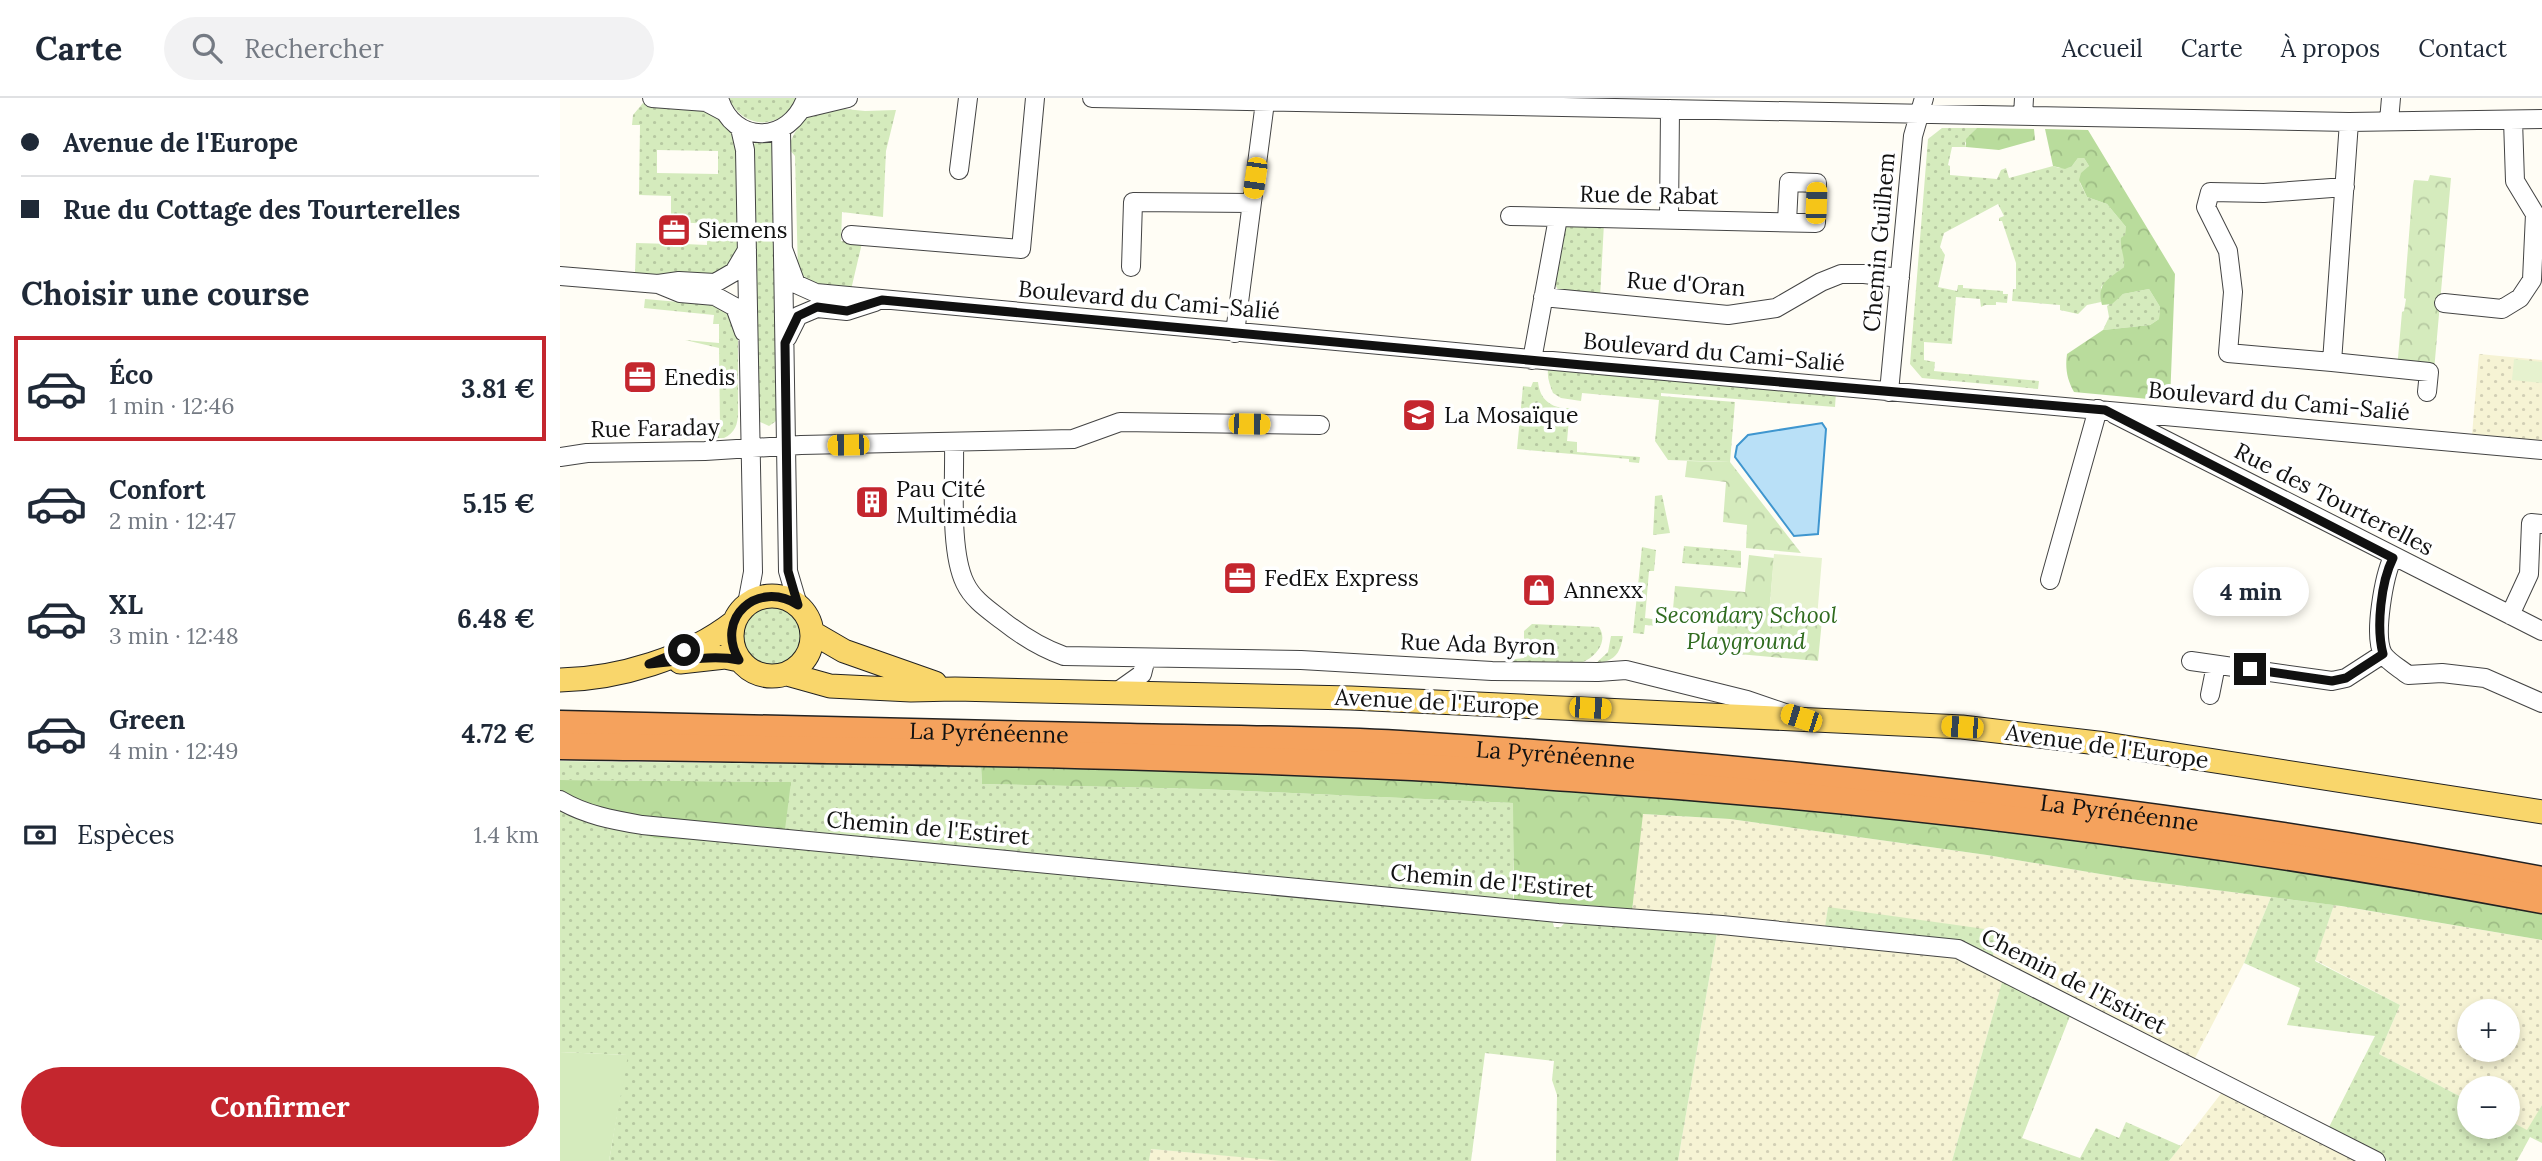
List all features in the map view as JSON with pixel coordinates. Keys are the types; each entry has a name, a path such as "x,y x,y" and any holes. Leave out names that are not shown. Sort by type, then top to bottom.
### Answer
{"highway":[{"name":"La Pyrénéenne","path":"560,724 1395,744 1743,769 2102,809 2412,855 2542,880"},
{"name":"La Pyrénéenne","path":"560,746 859,750 1378,765 1738,789 2102,829 2410,876 2542,900"}],"main road":[{"path":"560,680 592,678 649,664 725,657 739,660 755,673 776,676 787,674 807,658 813,633 811,622 798,605 790,600 773,595 764,596 712,638 649,664"},
{"path":"739,660 733,645 740,613"},
{"name":"Avenue de l'Europe","path":"813,633 844,651 955,689"},
{"name":"Avenue de l'Europe","path":"787,674 830,686 911,690 1118,691 1339,697 1951,726 2045,736 2542,812"}],"street":[{"path":"652,98 721,104 740,128 745,150 753,572 740,613"},
{"path":"740,128 768,134 781,130 794,121 804,104 848,98"},
{"path":"959,170 968,98"},
{"path":"851,235 1021,249 1035,98"},
{"path":"1092,98 1670,109 1823,106 2023,107 2349,122 2542,119"},
{"path":"2389,121 2391,98"},
{"path":"1235,333 1265,102"},
{"name":"Chemin Guilhem","path":"1889,392 1913,136 1922,106"},
{"path":"1669,220 1670,109"},
{"path":"2444,303 2502,309 2520,298 2532,280 2535,214 2515,181 2513,120"},
{"path":"2332,362 2349,122"},
{"path":"781,130 788,571 798,605"},
{"path":"2345,187 2264,193 2210,192 2206,207 2228,251 2233,292 2228,352 2429,372 2427,393"},
{"path":"1131,267 1133,202 1252,203"},
{"name":"Rue de Rabat","path":"1510,216 1787,222"},
{"path":"1532,360 1558,218"},
{"name":"Boulevard du Cami-Salié","path":"783,249 796,284 816,293 2542,450"},
{"path":"658,285 679,281 715,283 734,272 747,250"},
{"name":"Rue d'Oran","path":"1544,297 1728,315 1776,308 1821,282 1841,274 1900,278"},
{"path":"560,276 658,285 680,293 715,296 735,307 749,344"},
{"name":"Boulevard du Cami-Salié","path":"785,343 798,316 817,307 847,311 882,300"},
{"path":"2050,580 2102,409"},
{"name":"Rue des Tourterelles","path":"2102,409 2542,631"},
{"name":"Rue Faraday","path":"560,457 587,453 1073,439 1120,422 1320,425"},
{"name":"Rue Ada Byron","path":"954,443 958,564 965,584 976,600 1019,634 1046,650 1064,656 1301,660 1492,671 1626,670 1747,700 1801,718"},
{"path":"2510,615 2529,574 2531,523 2542,524"},
{"path":"2393,558 2382,605 2379,637 2383,654 2408,675 2442,673 2485,678 2542,704"},
{"path":"2191,661 2332,681 2346,678 2383,654"},
{"path":"1118,691 1142,674 1146,658"},
{"path":"2210,695 2217,665"},
{"name":"Chemin de l'Estiret","path":"560,800 575,809 603,818 642,825 1958,949 2376,1161"}],"shaded area":[{"path":"2479,354 2542,360 2542,442 2472,435"},
{"path":"1642,814 1730,819 1987,855 2130,879 2271,897 2244,963 2194,1060 1992,959 1999,932 1828,908 1824,933 1632,911"},
{"path":"2334,905 2542,940 2542,1105 2528,1131 2520,1127 2520,1076 2457,1076 2457,1095 2379,1054 2400,1005 2315,960"},
{"path":"1718,927 1956,951 2004,975 1952,1161 1678,1161"},
{"path":"2223,1091 2362,1161 2169,1161"},
{"path":"1151,1149 1290,1161 1149,1161"}],"green space":[{"path":"729,98 796,98 782,116 773,121 762,122 743,116"},
{"path":"643,103 707,106 732,131 736,140 739,257 713,278 635,274 636,243 683,247 684,244 707,245 707,238 717,238 716,224 671,222 671,196 639,195 640,125 632,125 633,115","holes":["657,150 718,151 718,174 657,173"]},
{"path":"835,108 896,110 886,151 883,217 842,212 841,241 862,243 850,294 814,285 798,271 795,156 789,149 803,120 814,113"},
{"path":"1942,128 1977,128 1965,143 1966,147 1952,147 1948,165 1950,175 1997,179 2001,170 2006,168 2009,178 2053,166 2072,166 2078,158 2084,158 2089,166 2080,183 2087,197 2107,204 2126,227 2124,267 2101,287 2101,302 2087,305 2078,314 2060,310 2060,305 2012,301 2013,289 2016,289 2016,263 2002,221 1999,221 1999,218 2004,216 1998,204 1944,233 1940,247 1945,255 1938,287 1957,291 1958,285 1963,285 1963,288 2003,291 2003,294 2008,294 2007,303 1996,302 1996,305 1981,307 1980,299 1956,297 1952,344 1924,342 1924,360 1935,362 1934,371 2039,381 2038,389 1922,378 1910,364 1928,139"},
{"path":"1977,128 2034,129 2035,140 1999,150 1966,147 1966,139"},
{"path":"2045,129 2088,130 2175,274 2170,401 2074,392 2067,374 2067,354 2103,330 2150,325 2159,319 2160,307 2149,289 2123,294 2112,304 2102,305 2102,286 2124,267 2121,238 2125,235 2126,227 2107,204 2087,197 2079,180 2081,173 2089,166 2084,158 2078,158 2072,166 2065,169 2053,166"},
{"path":"768,139 774,143 779,419 769,426 758,421 751,147 759,140"},
{"path":"2430,175 2451,178 2434,371 2397,369 2402,312 2406,299 2413,185 2414,180 2428,181"},
{"path":"1604,223 1600,298 1558,290 1555,284 1564,228 1567,224"},
{"path":"2149,289 2160,307 2159,319 2150,325 2103,330 2109,317 2107,306 2123,294"},
{"path":"645,299 713,305 730,314 738,335 738,413 735,428 728,436 654,439 656,428 720,426 719,348 685,340 719,343 719,324 713,324 714,315 644,308"},
{"path":"2514,359 2542,362 2542,383 2512,380"},
{"path":"1559,367 1836,392 1835,407 1661,393 1661,396 1735,402 1730,462 1668,460 1655,441 1659,400 1582,393 1581,401 1561,398 1553,393 1548,376 1548,370 1559,371"},
{"path":"1533,382 1538,382 1541,394 1548,402 1558,407 1570,408 1567,441 1577,442 1577,452 1640,457 1639,463 1629,462 1629,459 1517,449 1523,386 1531,387"},
{"path":"1687,461 1730,462 1801,553 1746,548 1747,525 1723,522 1726,482 1685,477"},
{"path":"1662,495 1670,533 1653,535 1655,496"},
{"path":"1684,546 1741,551 1741,568 1682,563"},
{"path":"1642,547 1656,550 1654,571 1649,571 1645,618 1659,620 1659,626 1645,625 1644,634 1633,633"},
{"path":"1774,554 1822,558 1817,618 1769,614"},
{"name":"Secondary School Playground","path":"1749,555 1774,558 1769,614 1822,620 1818,661 1716,652 1718,625 1672,621 1675,586 1745,592"},
{"path":"766,603 778,603 790,608 800,618 805,636 803,649 790,664 778,669 766,669 754,664 744,654 739,642 739,630 744,618 754,608"},
{"path":"1532,624 1599,627 1602,633 1601,644 1595,654 1578,664 1504,664 1507,660 1524,658 1524,631"},
{"path":"1611,636 1623,636 1618,652 1611,659 1595,664 1608,652"},
{"path":"560,761 981,766 982,784 1202,789 1514,803 1513,911 1552,919 1554,927 1561,927 1570,917 1718,927 1678,1161 1556,1161 1557,1095 1552,1080 1554,1061 1485,1053 1471,1161 1282,1161 1151,1149 1149,1161 609,1161 627,1055 560,1052 560,808 654,838 791,782 560,780"},
{"path":"981,766 1264,772 1448,780 1921,822 2233,862 2542,913 2542,940 2341,906 2130,879 1987,855 1730,819 1643,814 1632,911 1514,900 1513,803 1202,789 982,784"},
{"path":"560,780 791,782 783,845 654,838 560,808"},
{"path":"2271,897 2334,905 2315,961 2400,1005 2379,1054 2457,1095 2457,1139 2520,1139 2520,1126 2527,1130 2542,1105 2542,1143 2530,1137 2517,1161 2388,1161 2327,1131 2375,1036 2287,1025 2300,988 2244,963"},
{"path":"1828,907 1999,931 1992,959 1824,933"},
{"path":"2004,975 2072,1011 2022,1138 2080,1158 2096,1128 2119,1138 2126,1122 2181,1146 2169,1161 1952,1161"},
{"path":"560,1052 628,1055 609,1161 560,1161"}],"water":[{"path":"1822,423 1826,429 1818,534 1794,536 1735,457 1737,446 1748,435"}],"place":[{"name":"Siemens","path":"674,230"},
{"name":"Enedis","path":"640,377"},
{"name":"La Mosaïque","path":"1419,415"},
{"name":"Pau Cité Multimédia","path":"872,502"},
{"name":"FedEx Express","path":"1240,578"},
{"name":"Annexx","path":"1539,590"}],"route":[{"path":"684,650 649,664 725,657 739,660 733,645 732,630 741,609 755,599 773,595 798,605 788,571 785,343 798,316 817,307 847,311 882,300 2105,410 2393,558 2382,605 2379,637 2383,654 2346,678 2332,681 2250,669"}]}
